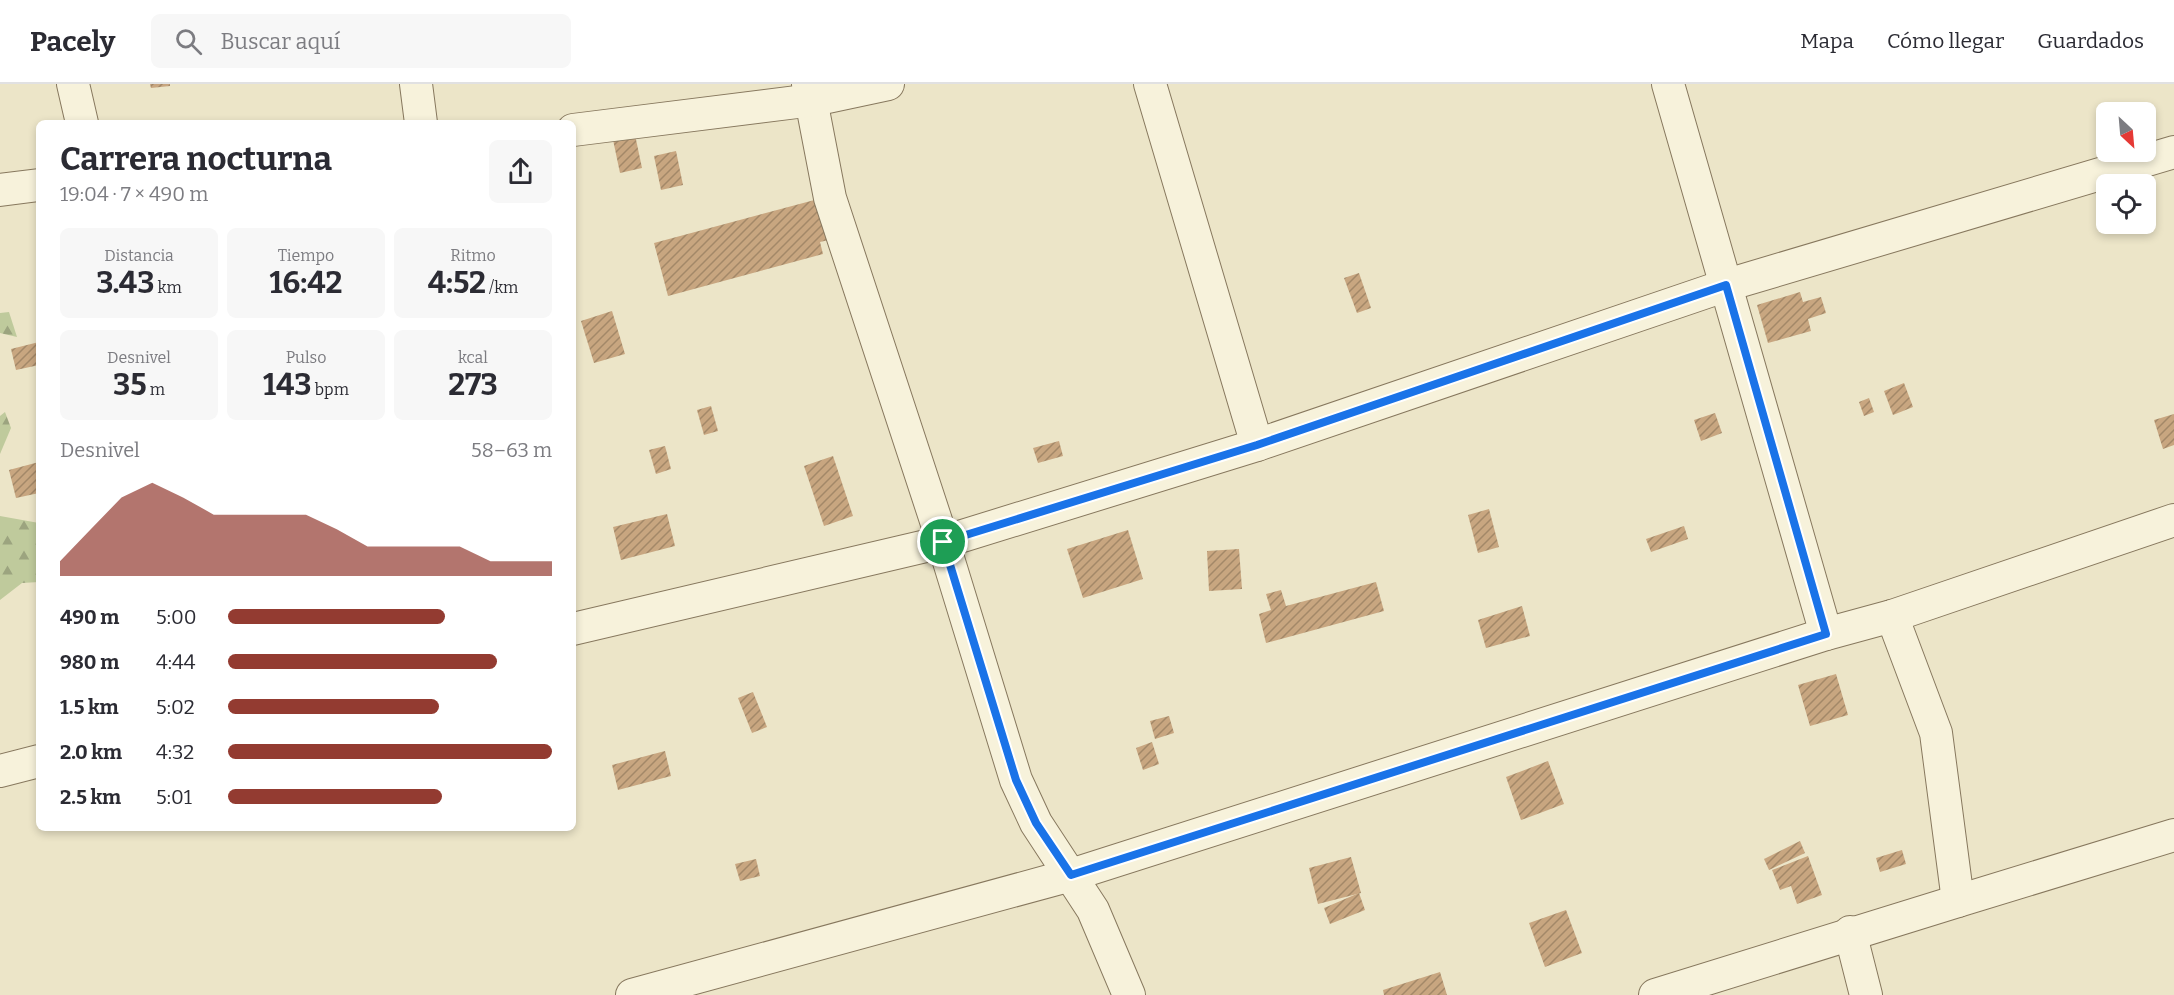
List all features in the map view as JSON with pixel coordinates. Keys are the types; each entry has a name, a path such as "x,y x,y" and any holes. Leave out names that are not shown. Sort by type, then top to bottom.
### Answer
{"street":[{"path":"73,84 81,120"},
{"path":"416,84 421,120"},
{"path":"576,130 810,92 888,84"},
{"path":"1150,84 1257,445"},
{"path":"1668,84 1826,634"},
{"path":"810,92 830,198 943,542 1016,780 1036,823 1093,910 1129,995"},
{"path":"576,628 943,542 1257,445 1726,285 2174,152"},
{"path":"0,190 36,185"},
{"path":"632,995 1071,875 1826,634 1892,616 2174,520"},
{"path":"1892,616 1936,734 1958,901"},
{"path":"0,771 36,762"},
{"path":"1655,995 1850,932 2174,835"},
{"path":"1850,932 1866,995"}],"green space":[{"path":"9,312 17,337 0,333 0,313"},
{"path":"5,412 11,428 0,454 0,416"},
{"path":"0,516 36,522 36,582 22,583 0,600"}],"building":[{"path":"150,84 170,84 170,86 151,88"},
{"path":"634,130 642,168 620,173 612,135"},
{"path":"676,151 683,185 661,190 654,156"},
{"path":"822,198 833,239 820,242 823,254 668,296 654,243"},
{"path":"1359,273 1371,308 1357,313 1344,278"},
{"path":"1800,292 1803,302 1821,297 1826,313 1808,319 1811,331 1768,343 1757,305"},
{"path":"612,311 625,354 594,363 581,321"},
{"path":"36,343 36,366 16,370 11,349"},
{"path":"1904,383 1913,407 1893,415 1884,391"},
{"path":"1869,398 1874,412 1864,416 1859,402"},
{"path":"711,406 718,431 704,435 697,410"},
{"path":"1715,413 1722,433 1701,441 1694,420"},
{"path":"2174,414 2174,445 2163,449 2154,420"},
{"path":"1059,441 1063,456 1038,463 1033,448"},
{"path":"665,446 671,469 656,474 649,450"},
{"path":"833,456 853,516 824,526 804,466"},
{"path":"36,463 36,494 16,498 9,470"},
{"path":"1489,509 1499,547 1478,553 1468,515"},
{"path":"667,514 675,546 621,560 613,527"},
{"path":"1684,526 1688,539 1651,552 1646,539"},
{"path":"1128,530 1143,579 1083,598 1067,549"},
{"path":"1239,549 1242,589 1209,591 1207,551"},
{"path":"1376,582 1384,611 1266,643 1259,614 1271,610 1266,594 1281,590 1286,606"},
{"path":"1522,606 1530,636 1486,648 1478,620"},
{"path":"1836,674 1848,715 1810,726 1798,685"},
{"path":"753,692 767,727 752,733 738,698"},
{"path":"1169,716 1174,733 1155,739 1150,721"},
{"path":"1152,742 1159,764 1143,770 1136,748"},
{"path":"665,751 671,776 618,790 612,765"},
{"path":"1548,761 1564,804 1521,820 1506,777"},
{"path":"1800,841 1805,853 1769,870 1764,859"},
{"path":"1902,850 1906,864 1880,872 1876,858"},
{"path":"1808,856 1822,895 1797,904 1791,886 1780,890 1772,870"},
{"path":"1351,857 1361,893 1318,904 1309,868"},
{"path":"756,859 760,876 740,881 735,864"},
{"path":"1359,893 1365,910 1330,924 1324,908"},
{"path":"1566,910 1582,953 1545,967 1529,923"},
{"path":"1440,972 1447,995 1384,995 1383,990"}],"route":[{"path":"1726,285 1826,634 1071,875 1036,823 1016,780 943,542 1257,445 1726,285"}]}
